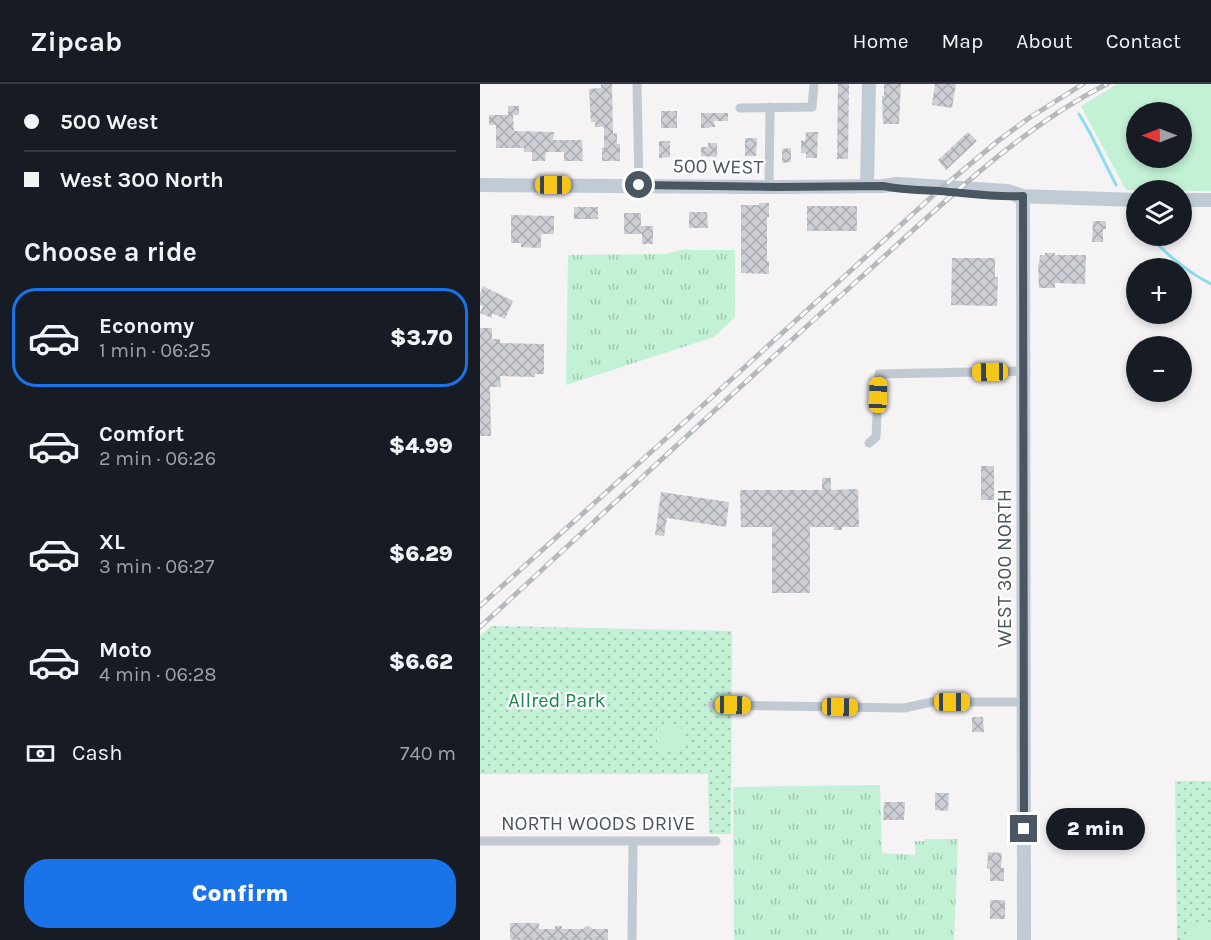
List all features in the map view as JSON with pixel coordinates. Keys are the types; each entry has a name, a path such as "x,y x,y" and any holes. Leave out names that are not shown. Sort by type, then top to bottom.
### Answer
{"street":[{"path":"637,84 639,185"},
{"path":"740,108 812,107 813,84"},
{"path":"867,186 869,84"},
{"path":"769,187 770,107"},
{"name":"500 WEST","path":"480,184 883,186 1007,197 1126,200"},
{"name":"WEST 300 NORTH","path":"1023,196 1024,940"},
{"path":"1192,200 1211,200"},
{"path":"869,443 876,437 879,374 1024,371"},
{"path":"711,705 904,708 932,702 1023,702"},
{"path":"632,940 633,841"},
{"name":"NORTH WOODS DRIVE","path":"480,842 716,841"}],"green space":[{"path":"1117,84 1211,84 1211,191 1192,191 1192,180 1126,180 1126,190 1081,106"},
{"path":"680,250 735,250 735,317 714,337 566,385 568,255 667,254"},
{"name":"Allred Park","path":"491,626 732,631 731,834 709,834 708,774 480,774 480,636"},
{"path":"657,728 682,728 682,751 657,751"},
{"path":"1175,781 1211,781 1211,940 1177,940"},
{"path":"880,785 882,853 915,855 915,841 958,839 954,940 734,940 733,787"},
{"path":"1188,924 1211,924 1211,940 1188,940"}],"building":[{"path":"601,84 612,84 613,134 617,133 617,144 620,144 620,161 602,161 604,127 595,127 595,122 591,122 589,89 601,88"},
{"path":"838,84 849,84 848,159 837,159"},
{"path":"884,84 901,84 899,124 883,124"},
{"path":"935,84 956,84 952,108 932,105"},
{"path":"508,106 519,106 519,115 513,115 514,131 554,132 553,140 582,140 583,161 564,161 564,152 546,152 545,161 532,161 532,152 524,152 524,148 496,148 496,125 489,125 489,115 508,115"},
{"path":"661,111 677,111 677,128 661,128"},
{"path":"701,113 728,113 728,121 714,121 715,127 701,128"},
{"path":"806,132 818,132 817,158 806,158 806,153 801,153 801,140 805,141"},
{"path":"968,132 977,141 946,170 938,160"},
{"path":"745,138 757,138 756,156 745,156"},
{"path":"659,141 670,141 670,157 659,158"},
{"path":"708,143 717,143 717,157 701,156 701,147 708,147"},
{"path":"791,148 791,162 782,163 782,149"},
{"path":"759,203 769,203 767,261 769,261 769,274 741,273 741,205 759,205"},
{"path":"807,206 857,206 857,231 807,231"},
{"path":"574,207 598,207 598,219 574,219"},
{"path":"689,212 707,212 708,228 689,228"},
{"path":"624,213 641,213 641,226 653,226 653,244 642,244 642,234 624,234"},
{"path":"511,215 554,216 554,234 541,234 541,248 521,247 521,243 511,243"},
{"path":"1093,221 1106,221 1106,229 1103,229 1103,242 1092,242"},
{"path":"1045,253 1086,255 1085,284 1055,283 1055,288 1039,288 1038,264 1040,255 1045,255"},
{"path":"952,258 995,258 995,277 998,277 997,306 951,305"},
{"path":"483,286 513,301 505,319 492,313 492,318 480,313 483,306 480,305 480,294"},
{"path":"480,328 492,328 492,339 500,339 500,343 544,344 544,374 535,374 535,377 500,376 501,387 490,387 491,436 480,436"},
{"path":"981,466 994,466 994,500 981,500"},
{"path":"822,478 831,478 831,490 858,489 859,527 842,527 842,530 834,530 834,527 810,527 810,593 772,593 772,527 741,527 740,490 822,490"},
{"path":"661,492 729,502 726,527 667,518 664,536 655,535"},
{"path":"972,717 983,717 984,732 972,732"},
{"path":"935,793 949,793 948,811 935,810"},
{"path":"884,802 905,802 904,820 883,820"},
{"path":"988,852 1002,853 1001,868 1004,868 1004,881 990,881 990,869 987,868"},
{"path":"990,900 1005,900 1005,919 990,919"},
{"path":"510,923 539,923 539,929 555,929 555,926 562,926 562,929 583,929 589,926 592,929 608,929 608,940 515,940 510,939"}],"waterway":[{"path":"1079,114 1116,185"},
{"path":"1160,246 1178,263 1211,284"}],"railway":[{"path":"480,606 938,191 999,140 1083,84"},
{"path":"480,627 763,366 977,174 1040,125 1107,84"}],"route":[{"path":"639,185 883,186 1007,197 1023,196 1024,829"}]}
